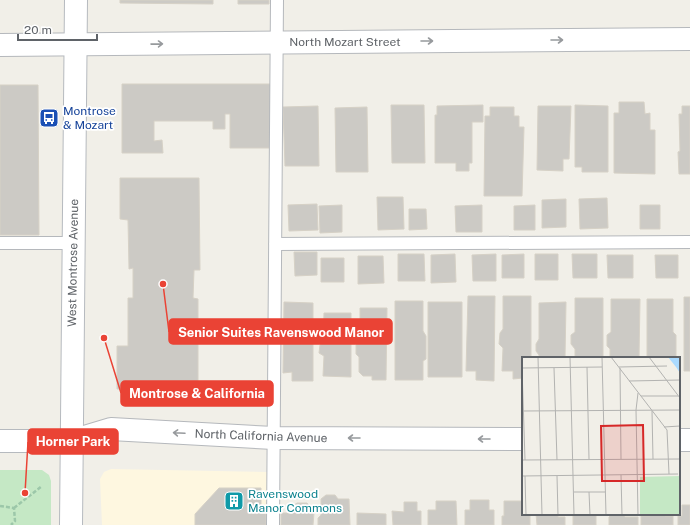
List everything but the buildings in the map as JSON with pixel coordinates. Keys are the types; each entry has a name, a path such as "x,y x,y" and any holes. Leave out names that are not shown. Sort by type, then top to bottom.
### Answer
{"street":[{"name":"West Montrose Avenue","path":"71,525 76,0"},
{"name":"North Mozart Street","path":"0,46 690,39"},
{"name":"North California Avenue","path":"0,441 71,440 111,429 274,438 522,439"}],"lane":[{"path":"273,525 277,0"},
{"path":"275,244 690,242"},
{"path":"0,243 74,243"}],"path":[{"path":"0,506 14,508 42,486"},
{"path":"11,525 15,521 14,508"}],"shaded area":[{"name":"Ravenswood Manor Commons","path":"111,469 267,472 268,525 102,525 100,479 104,472"}],"green space":[{"path":"0,470 42,470 49,475 51,481 51,525 0,525"}],"place":[{"name":"Montrose & Mozart","path":"49,118"},
{"name":"Senior Suites Ravenswood Manor","path":"163,284"},
{"name":"Montrose & California","path":"104,338"},
{"name":"Horner Park","path":"25,493"},
{"name":"Ravenswood Manor Commons","path":"234,501"}]}
